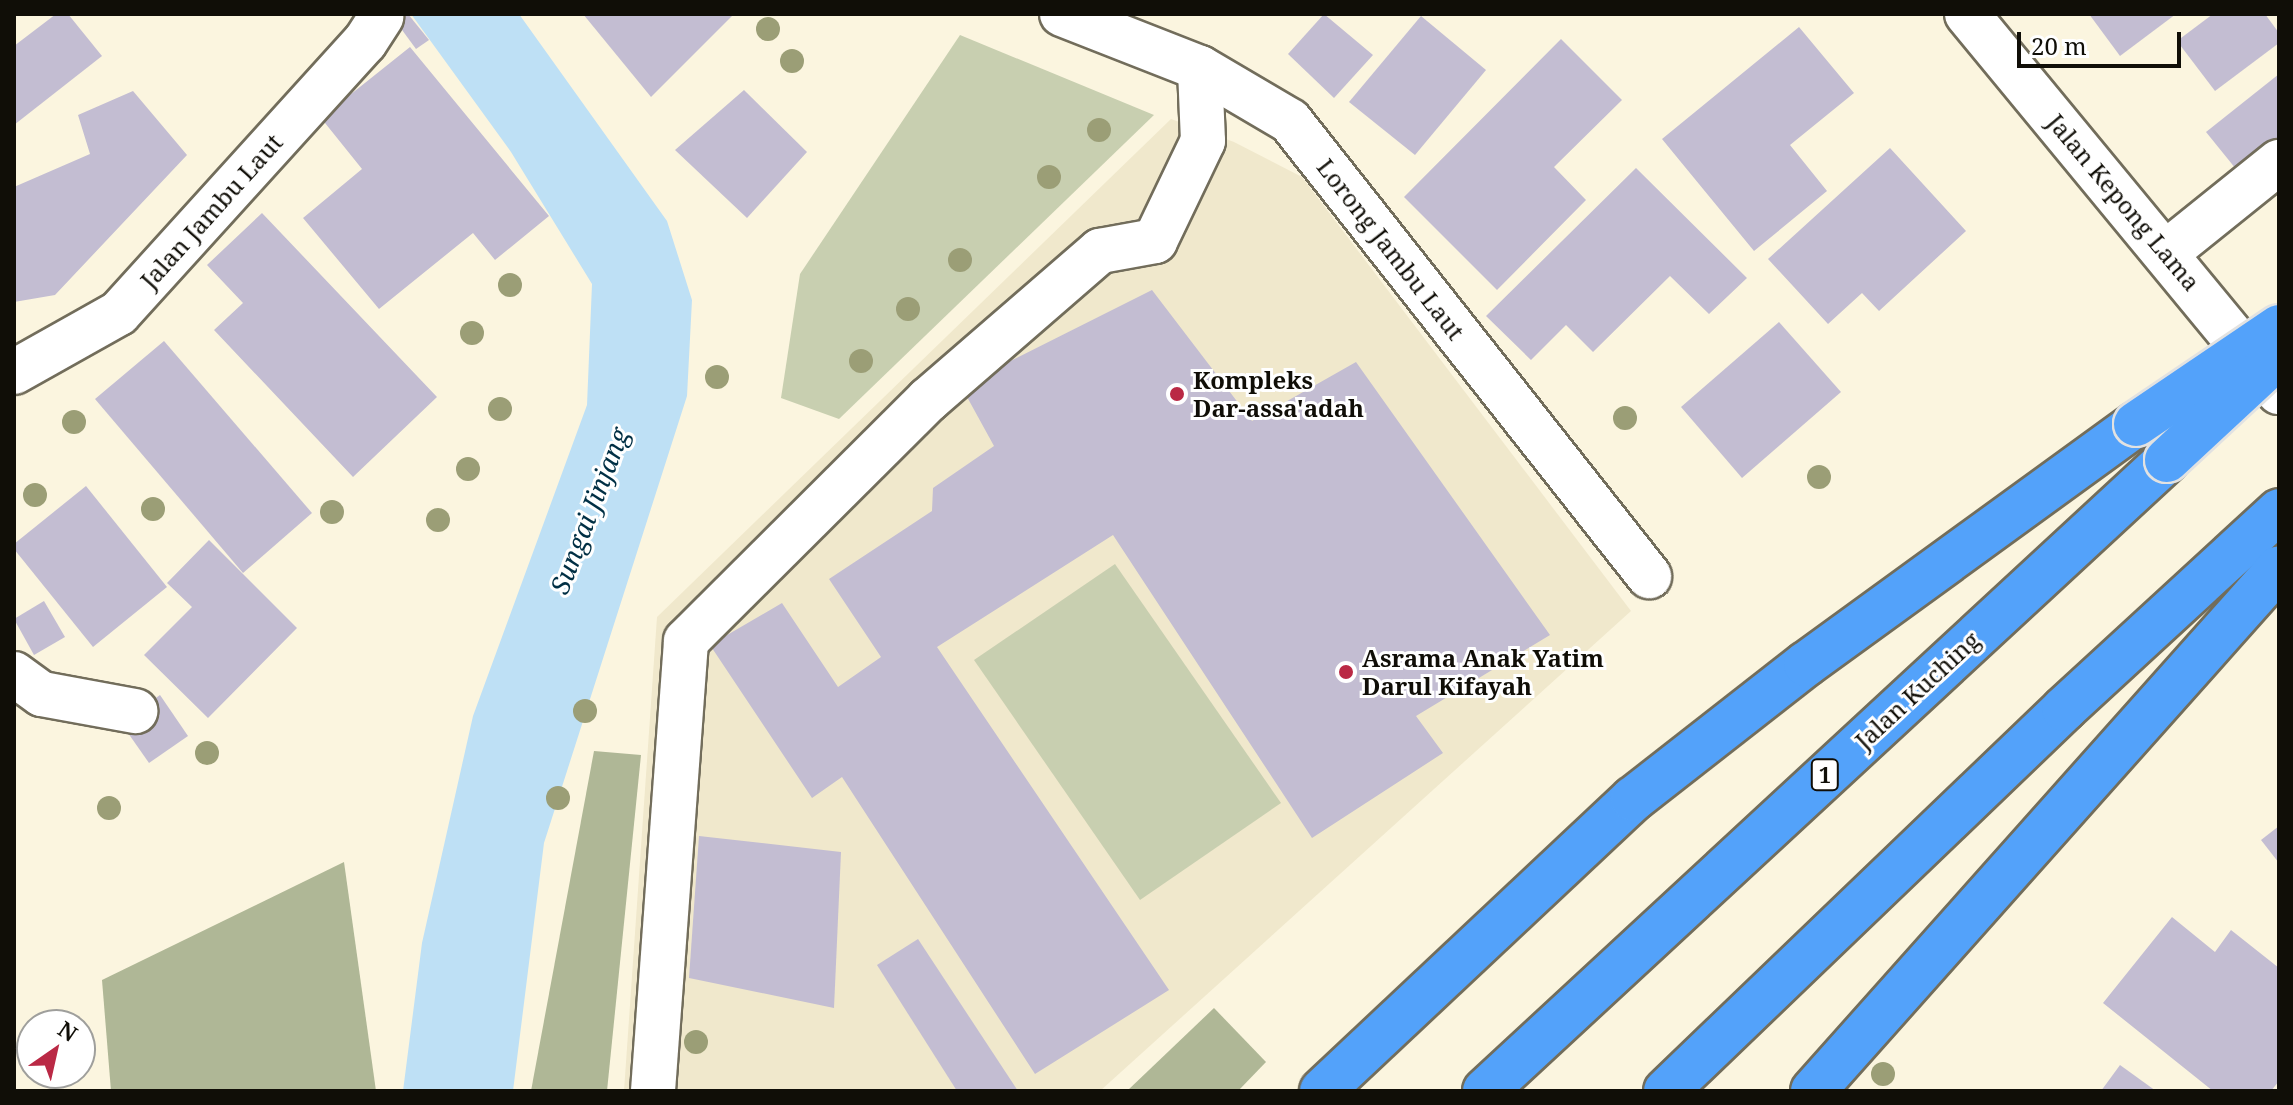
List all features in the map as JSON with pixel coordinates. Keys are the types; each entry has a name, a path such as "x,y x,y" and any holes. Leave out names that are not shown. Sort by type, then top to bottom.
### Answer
{"highway":[{"path":"1322,1091 1633,799 1806,664 2136,424 2279,327"},
{"name":"Jalan Kuching","path":"1485,1091 2279,356"},
{"path":"1666,1091 2064,709 2279,511"},
{"path":"1813,1091 2274,574"}],"street":[{"name":"Lorong Jambu Laut","path":"1062,14 1200,68 1290,121 1649,576"},
{"name":"Jalan Kepong Lama","path":"1967,14 2167,252 2279,392"},
{"name":"Jalan Jambu Laut","path":"14,372 119,313 365,42 381,17"},
{"path":"653,1091 686,641 928,400 1100,251 1155,241 1203,141 1200,68"},
{"path":"2167,252 2279,162"},
{"path":"14,674 42,694 135,711"}],"shaded area":[{"name":"Kompleks Dar-assa'adah","path":"1171,119 1234,142 1302,177 1631,611 1100,1091 624,1091 657,617"}],"green space":[{"path":"960,35 1154,115 839,419 781,398 800,274"},
{"path":"1115,564 1281,803 1140,900 974,660"},
{"path":"594,751 641,755 607,1091 531,1091"},
{"path":"344,862 376,1091 111,1091 102,980"},
{"path":"1214,1008 1266,1062 1238,1091 1127,1091"}],"water":[{"name":"Sungai Jinjang","path":"411,14 519,14 667,221 692,300 687,396 544,843 513,1091 403,1091 422,943 473,716 587,405 592,284 511,152"}],"building":[{"path":"56,14 68,14 102,56 14,125 14,46"},
{"path":"400,14 408,14 429,40 416,49 394,19"},
{"path":"583,14 734,14 651,97"},
{"path":"1324,14 1373,55 1334,98 1288,54"},
{"path":"2089,14 2176,14 2120,56"},
{"path":"2213,14 2265,14 2279,33 2279,43 2215,91 2177,41"},
{"path":"1421,16 1486,70 1415,155 1349,102"},
{"path":"1799,27 1854,93 1790,145 1827,191 1754,251 1662,139"},
{"path":"1561,39 1622,100 1554,167 1586,200 1497,290 1404,197"},
{"path":"410,47 549,216 495,260 473,233 379,309 303,218 362,169 321,118"},
{"path":"2279,74 2279,144 2240,174 2206,132"},
{"path":"744,90 807,152 747,218 675,150"},
{"path":"133,91 187,155 55,295 14,302 14,187 90,154 78,115"},
{"path":"1890,148 1966,231 1879,311 1862,293 1828,324 1768,259"},
{"path":"1636,168 1747,278 1709,314 1670,276 1593,352 1566,325 1531,360 1486,316"},
{"path":"262,213 437,397 353,477 214,330 243,303 207,265"},
{"name":"Asrama Anak Yatim Darul Kifayah","path":"1152,290 1252,421 1356,362 1550,635 1416,716 1443,753 1312,838 1113,535 937,647 1169,990 1035,1074 842,777 812,798 710,645 782,603 838,687 881,657 829,579 932,511 933,488 994,446 961,386"},
{"path":"1779,322 1841,392 1742,478 1681,407"},
{"path":"164,341 312,513 243,573 95,399"},
{"path":"86,486 167,587 93,647 14,549 14,544"},
{"path":"209,540 297,628 208,718 144,655 192,607 167,583"},
{"path":"44,601 65,637 34,655 14,619"},
{"path":"160,695 188,736 149,763 121,723"},
{"path":"2279,826 2279,863 2261,840"},
{"path":"699,836 841,852 834,1008 689,978"},
{"path":"2172,917 2215,952 2231,930 2279,968 2279,1081 2271,1091 2213,1091 2103,1003"},
{"path":"918,939 1018,1091 957,1091 877,965"},
{"path":"2120,1065 2156,1091 2101,1091"}],"place":[{"name":"Kompleks Dar-assa'adah","path":"1177,394"},
{"name":"Asrama Anak Yatim Darul Kifayah","path":"1346,672"}]}
